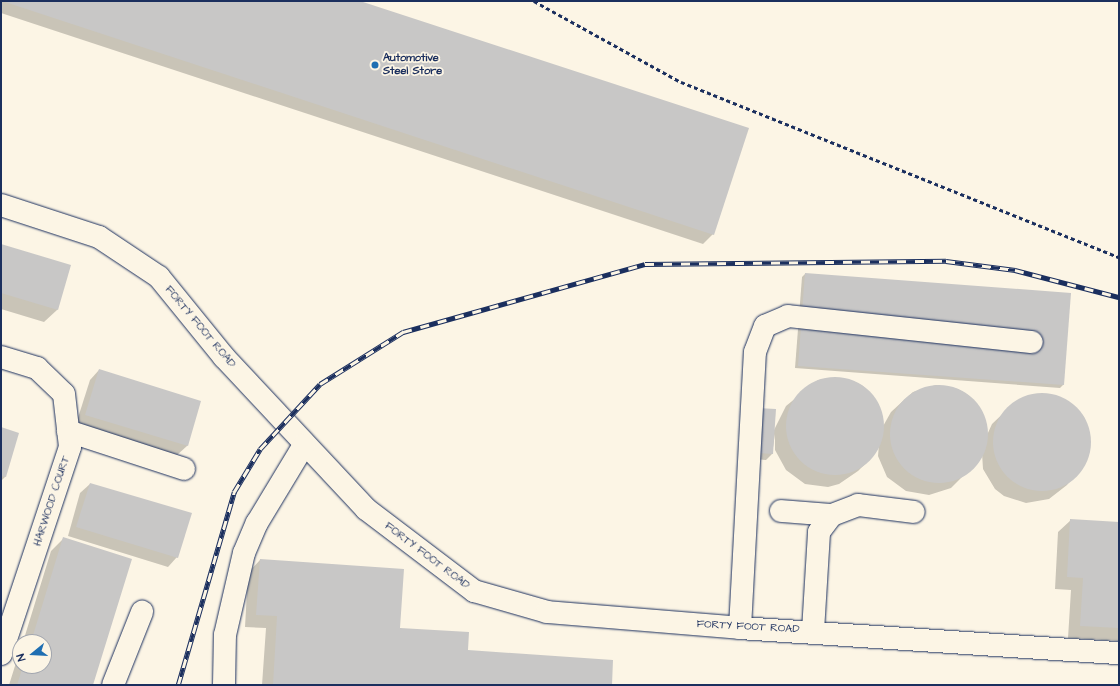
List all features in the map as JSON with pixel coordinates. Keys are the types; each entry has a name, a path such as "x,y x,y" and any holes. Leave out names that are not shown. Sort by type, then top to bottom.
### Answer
{"street":[{"name":"FORTY FOOT ROAD","path":"1,205 98,237 159,277 224,357 304,445 366,509 474,591 546,612 740,628 813,631 1119,653"},
{"path":"740,628 755,352 765,326 788,316 1032,342"},
{"name":"HARWOOD COURT","path":"1,357 37,368 64,394 70,447 1,654"},
{"path":"68,431 184,468"},
{"path":"224,685 225,635 244,553 256,523 304,445"},
{"path":"781,511 832,515 858,505 914,512"},
{"path":"813,631 819,532 832,515"},
{"path":"114,685 142,612"}],"path":[{"path":"534,1 681,82 1119,257"}],"building":[{"name":"Automotive Steel Store","path":"2,1 360,1 749,128 714,235"},
{"path":"1,244 71,265 58,310 1,293"},
{"path":"805,273 1071,293 1064,385 798,366"},
{"path":"99,369 201,401 188,446 85,415"},
{"path":"835,377 854,381 870,391 880,407 884,426 880,445 870,461 854,471 835,475 816,471 800,461 790,445 786,426 790,407 800,391 816,381"},
{"path":"939,385 958,388 974,399 985,415 988,434 985,453 974,469 958,480 939,483 920,480 904,469 893,453 890,434 893,415 904,399 920,388"},
{"path":"1042,393 1061,397 1077,407 1087,423 1091,442 1087,461 1077,477 1061,487 1042,491 1023,487 1007,477 997,461 993,442 997,423 1007,407 1023,397"},
{"path":"760,408 776,409 773,454 757,453"},
{"path":"1,427 19,433 6,477 1,476"},
{"path":"90,483 192,513 178,558 76,527"},
{"path":"1070,519 1119,522 1119,628 1080,626 1083,578 1067,577"},
{"path":"63,537 132,559 93,685 17,685 20,674 52,674 52,634 33,634"},
{"path":"260,559 404,569 400,628 469,632 468,650 613,660 612,685 273,685 277,616 256,615"}],"railway":[{"path":"178,685 234,492 260,449 320,384 403,332 645,264 946,261 1015,270 1119,297"}],"place":[{"name":"Automotive Steel Store","path":"375,65"}]}
